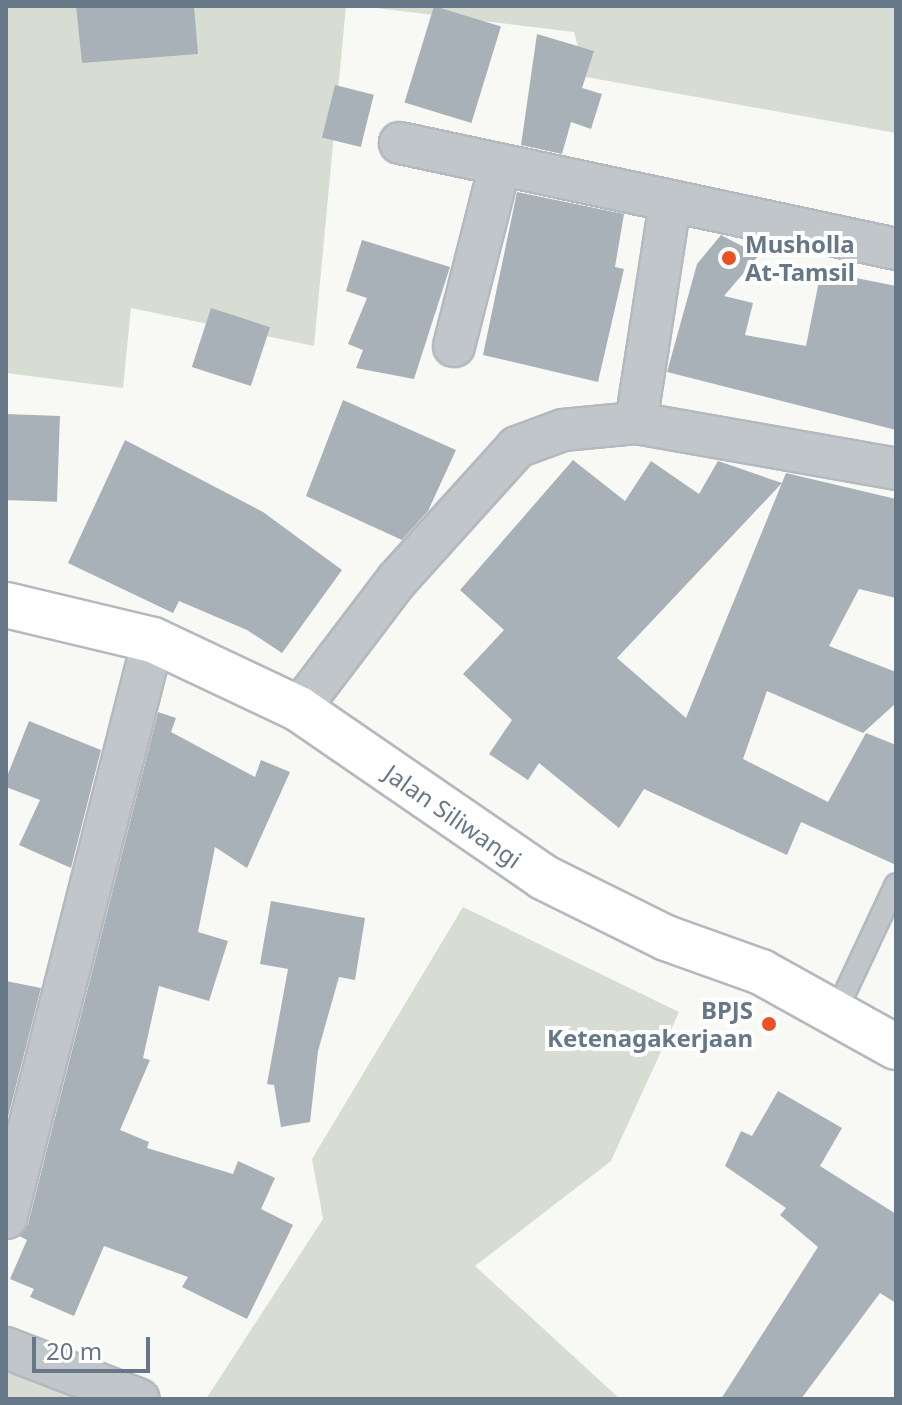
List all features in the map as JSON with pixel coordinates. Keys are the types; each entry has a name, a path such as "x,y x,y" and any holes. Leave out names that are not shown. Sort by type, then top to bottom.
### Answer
{"main road":[{"name":"Jalan Siliwangi","path":"6,605 153,640 299,709 543,877 836,1012 896,1047"}],"street":[{"path":"400,143 670,204 896,249"},
{"path":"454,346 500,166"},
{"path":"636,423 670,204"},
{"path":"299,709 397,580 517,447 563,430 636,423 896,469"},
{"path":"6,1218 153,640"},
{"path":"6,1348 138,1399"}],"lane":[{"path":"836,1012 896,884"}],"shaded area":[{"path":"6,6 346,6 314,346 131,308 123,388 6,373"},
{"path":"360,6 896,6 896,133 586,77 574,32"},
{"path":"463,907 679,1012 611,1161 475,1266 620,1399 206,1399 323,1219 312,1159"},
{"path":"6,1366 100,1399 6,1399"}],"building":[{"path":"76,6 194,6 198,54 82,63"},
{"path":"434,6 501,26 471,123 404,103"},
{"path":"537,34 594,51 582,88 602,94 591,129 571,122 562,154 521,145"},
{"path":"335,85 374,95 361,147 322,137"},
{"path":"517,192 624,214 615,267 624,269 598,382 483,355"},
{"path":"721,235 759,255 724,296 753,303 745,335 806,346 821,271 896,286 896,430 667,372 697,264"},
{"path":"362,240 450,267 414,379 356,368 363,350 348,344 367,298 346,291"},
{"path":"211,308 270,327 251,386 192,367"},
{"path":"343,400 456,450 428,511 402,540 306,496"},
{"path":"6,414 60,416 57,502 6,500"},
{"path":"125,440 263,512 342,570 282,653 247,630 179,601 173,613 68,563"},
{"path":"573,460 625,501 651,461 699,494 718,461 782,483 786,473 896,499 896,598 859,589 829,646 896,672 896,703 863,733 767,691 743,759 828,802 866,733 896,745 896,865 801,822 787,855 644,789 619,828 539,763 528,780 489,754 512,720 463,674 504,630 460,590","holes":["782,483 686,718 617,658"]},
{"path":"158,712 176,718 171,732 255,777 261,760 290,772 247,868 215,847 198,932 228,941 209,1001 159,986 143,1058 150,1060 120,1130 149,1142 147,1148 233,1174 238,1161 275,1178 261,1209 293,1225 247,1319 182,1287 188,1277 104,1246 74,1316 30,1297 34,1289 10,1279 27,1240 19,1236 28,1224"},
{"path":"29,721 101,750 71,868 19,845 40,800 6,787 6,779"},
{"path":"271,901 365,918 355,980 339,977 318,1051 310,1122 281,1127 274,1085 267,1084 288,969 260,964"},
{"path":"6,981 41,988 6,1125"},
{"path":"778,1091 842,1128 820,1166 896,1214 896,1303 880,1293 801,1399 721,1399 818,1247 780,1215 786,1208 725,1166 741,1131 752,1136"}],"place":[{"name":"Musholla At-Tamsil","path":"729,258"},
{"name":"BPJS Ketenagakerjaan","path":"769,1024"}]}
